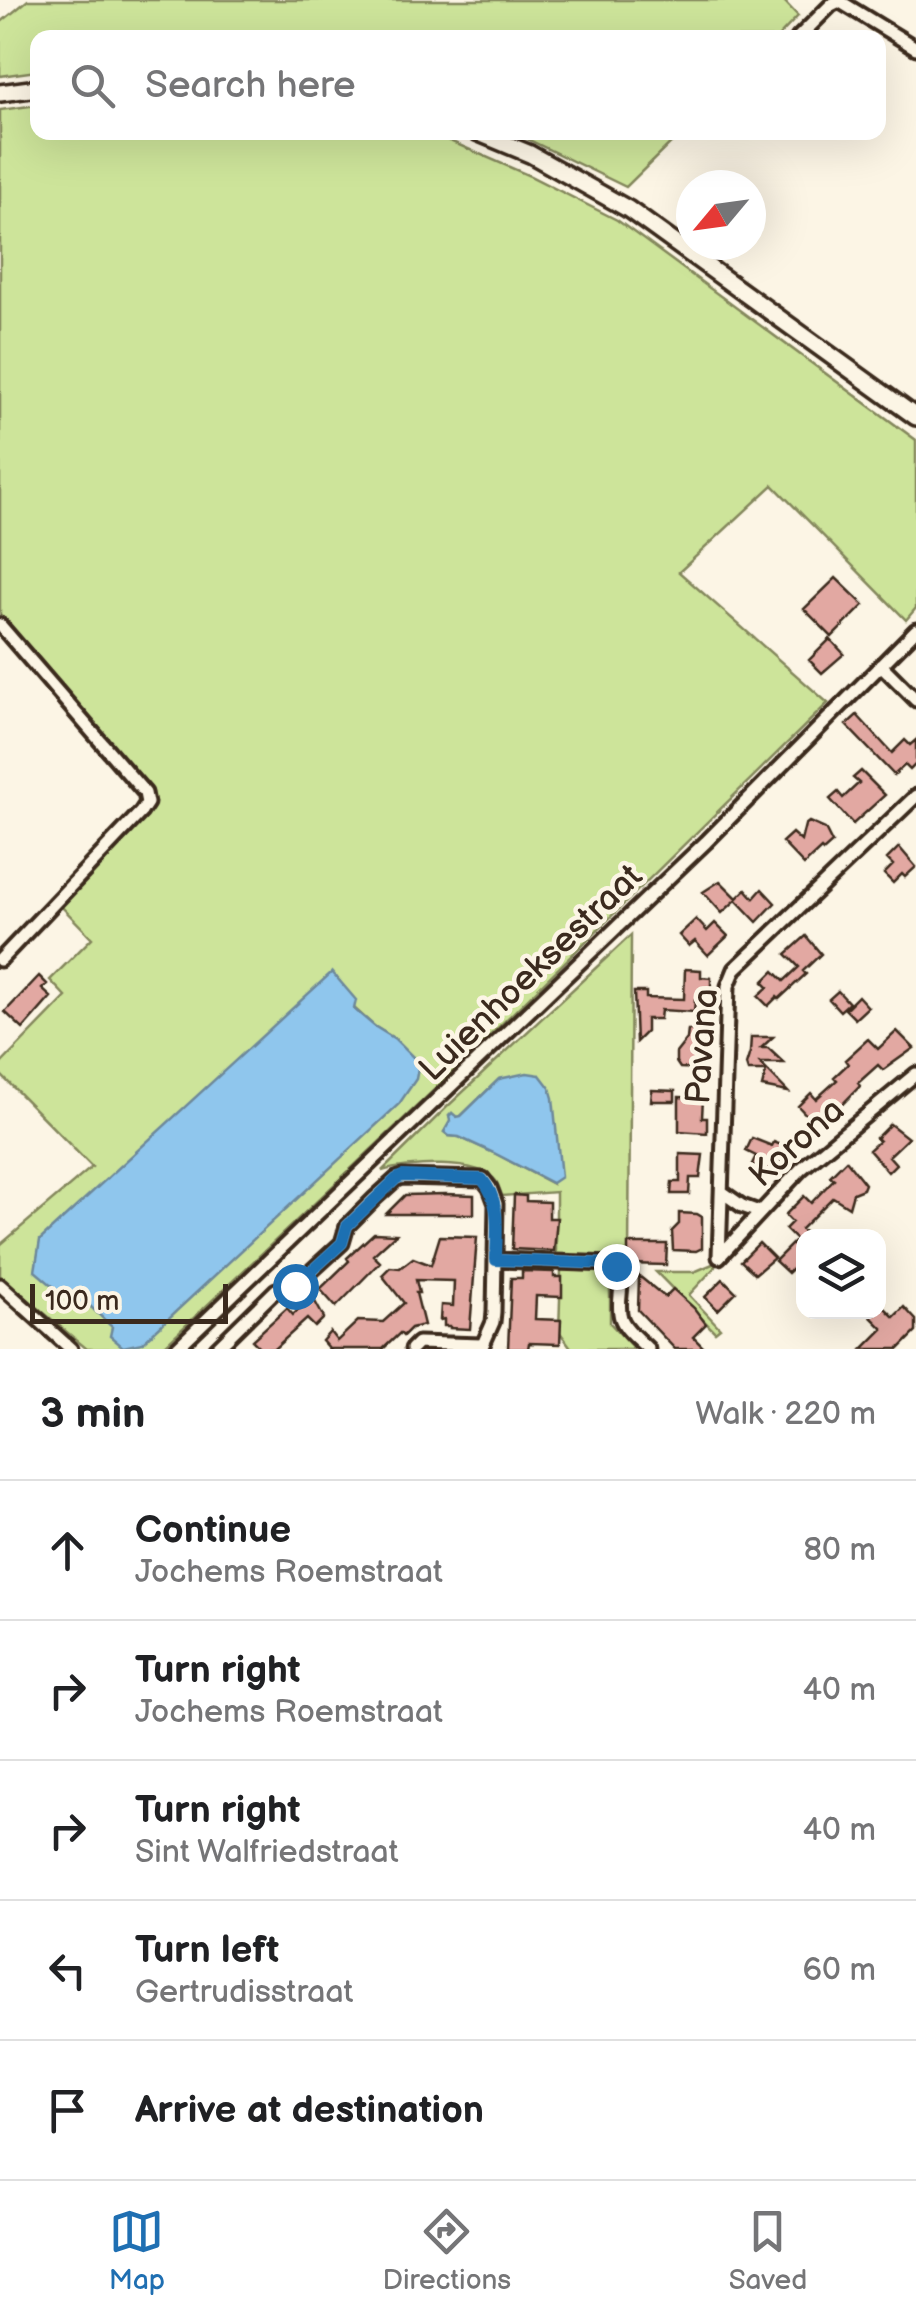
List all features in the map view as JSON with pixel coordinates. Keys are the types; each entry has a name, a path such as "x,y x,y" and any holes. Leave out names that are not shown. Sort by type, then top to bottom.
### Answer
{"main road":[{"path":"0,93 30,89"},
{"path":"496,140 530,154 628,209 916,417"}],"street":[{"path":"806,30 839,1 916,48"},
{"path":"902,38 916,28"},
{"path":"0,625 146,792 147,804 0,960"},
{"name":"Luienhoeksestraat","path":"176,1349 694,853 916,630"},
{"path":"881,665 916,700"},
{"name":"Pavana","path":"719,1257 728,986 735,969 916,796"},
{"name":"Korona","path":"719,1257 812,1159 916,1074"},
{"path":"216,1349 276,1290 295,1286 342,1243 347,1226 396,1179 482,1179 496,1204 493,1322 481,1347 418,1343 412,1349"},
{"path":"722,1192 759,1212"},
{"path":"496,1260 614,1264 622,1282 619,1313 623,1324 648,1349"},
{"path":"0,1285 71,1349"}],"green space":[{"path":"28,0 783,0 798,16 785,30 30,30 30,72 0,76 0,23"},
{"path":"30,106 30,140 448,140 617,220 916,440 916,608 906,620 773,485 679,572 828,703 454,1071 161,1349 87,1349 0,1276 0,1245 92,1167 0,1074 0,1065 66,997 50,980 92,938 58,903 151,806 153,793 0,614 0,110","holes":["354,1008 395,1039 113,1327 90,1306"]},
{"path":"529,140 674,140 626,187"},
{"path":"631,935 629,1259 556,1258 556,1192 502,1196 497,1182 487,1174 458,1166 407,1166 382,1171","holes":["499,1079 551,1183 494,1153 449,1136 444,1132 451,1121 449,1116 461,1116"]},
{"path":"715,1263 689,1295 720,1328 715,1332 656,1272 694,1272"},
{"path":"561,1270 606,1272 610,1278 610,1323 634,1349 572,1349 559,1331"}],"water":[{"path":"332,972 356,1000 354,1009 395,1039 419,1063 416,1079 399,1104 142,1343 123,1347 110,1336 112,1327 90,1306 81,1310 35,1271 40,1240"},
{"path":"527,1073 540,1075 553,1098 561,1177 552,1183 444,1132 452,1113 461,1116 499,1079"}],"building":[{"path":"836,578 864,605 832,637 804,609"},
{"path":"830,639 844,654 822,673 809,660"},
{"path":"857,715 892,753 905,740 910,745 916,740 916,764 910,770 905,765 894,775 846,725"},
{"path":"861,771 885,795 853,824 830,799 838,792 843,798 859,783 853,778"},
{"path":"809,822 825,829 832,843 804,865 782,842 792,833 801,841"},
{"path":"899,847 916,867 893,883 884,874 893,865 887,859"},
{"path":"720,881 737,898 746,889 754,898 762,889 775,903 757,922 736,900 722,913 703,892"},
{"path":"696,919 707,931 715,923 728,936 708,955 695,941 689,946 679,935"},
{"path":"806,936 821,954 803,971 806,974 768,1006 758,996 768,987 763,982 774,971 784,981 799,967 786,954"},
{"path":"685,969 701,970 701,977 711,978 707,1000 695,1000 694,1012 661,1010 660,1019 646,1019 646,1032 636,1042 634,992 646,992 646,998 684,999"},
{"path":"39,976 47,984 42,989 51,997 23,1029 5,1012"},
{"path":"838,991 849,1003 840,1011 829,999"},
{"path":"858,996 868,1007 855,1019 845,1009"},
{"path":"688,1030 705,1030 703,1069 680,1068 676,1062 676,1053 687,1039"},
{"path":"897,1031 914,1048 883,1070 878,1065 825,1122 820,1117 814,1123 798,1106 811,1093 816,1099 837,1080 834,1077 848,1064 845,1060 868,1039 878,1049"},
{"path":"751,1037 773,1037 761,1048 768,1048 784,1063 760,1063 788,1092 762,1087 766,1071 748,1071"},
{"path":"652,1090 675,1091 675,1101 651,1101"},
{"path":"679,1097 703,1098 702,1118 707,1118 707,1133 679,1131"},
{"path":"890,1124 908,1138 889,1156 896,1164 888,1172 869,1150"},
{"path":"752,1138 786,1147 777,1167 771,1164 767,1171 752,1164 756,1156 746,1151"},
{"path":"680,1154 703,1155 700,1178 690,1178 689,1194 671,1194 672,1182 680,1182"},
{"path":"846,1160 865,1184 853,1193 849,1207 833,1197 801,1229 796,1229 796,1240 785,1229 792,1222 785,1215 804,1196 811,1203 834,1179 830,1176"},
{"path":"405,1195 474,1195 474,1214 386,1214"},
{"path":"514,1195 526,1196 526,1201 549,1202 549,1218 557,1218 554,1251 512,1249"},
{"path":"679,1213 702,1217 702,1248 673,1250 672,1231 679,1224"},
{"path":"374,1233 396,1234 373,1255 380,1262 336,1307 320,1289"},
{"path":"440,1236 477,1237 470,1329 450,1328 444,1326 444,1319 440,1320 441,1305 453,1306 454,1281 416,1280 424,1325 411,1328 403,1336 400,1333 383,1349 329,1349 322,1341 330,1332 337,1341 358,1321 383,1322 404,1303 382,1275 390,1267 400,1268 413,1258 431,1265"},
{"path":"796,1240 796,1266 788,1273 775,1261"},
{"path":"759,1243 774,1258 755,1274 741,1261"},
{"path":"628,1244 667,1244 666,1265 628,1264"},
{"path":"522,1271 554,1272 554,1277 562,1277 562,1297 536,1296 535,1319 561,1320 560,1344 529,1343 528,1349 508,1349 511,1278 522,1278"},
{"path":"639,1276 665,1297 673,1289 694,1308 706,1324 693,1337 705,1349 675,1349 638,1310"},
{"path":"723,1279 736,1292 718,1310 705,1297"},
{"path":"312,1296 324,1318 315,1327 307,1319 274,1349 261,1349 252,1340 287,1308 293,1315"},
{"path":"904,1307 916,1320 916,1332 899,1349 863,1349 883,1329 873,1319 886,1319 886,1309 894,1317"}],"route":[{"path":"295,1286 342,1243 347,1226 402,1176 482,1179 496,1204 496,1260 616,1266"}]}
